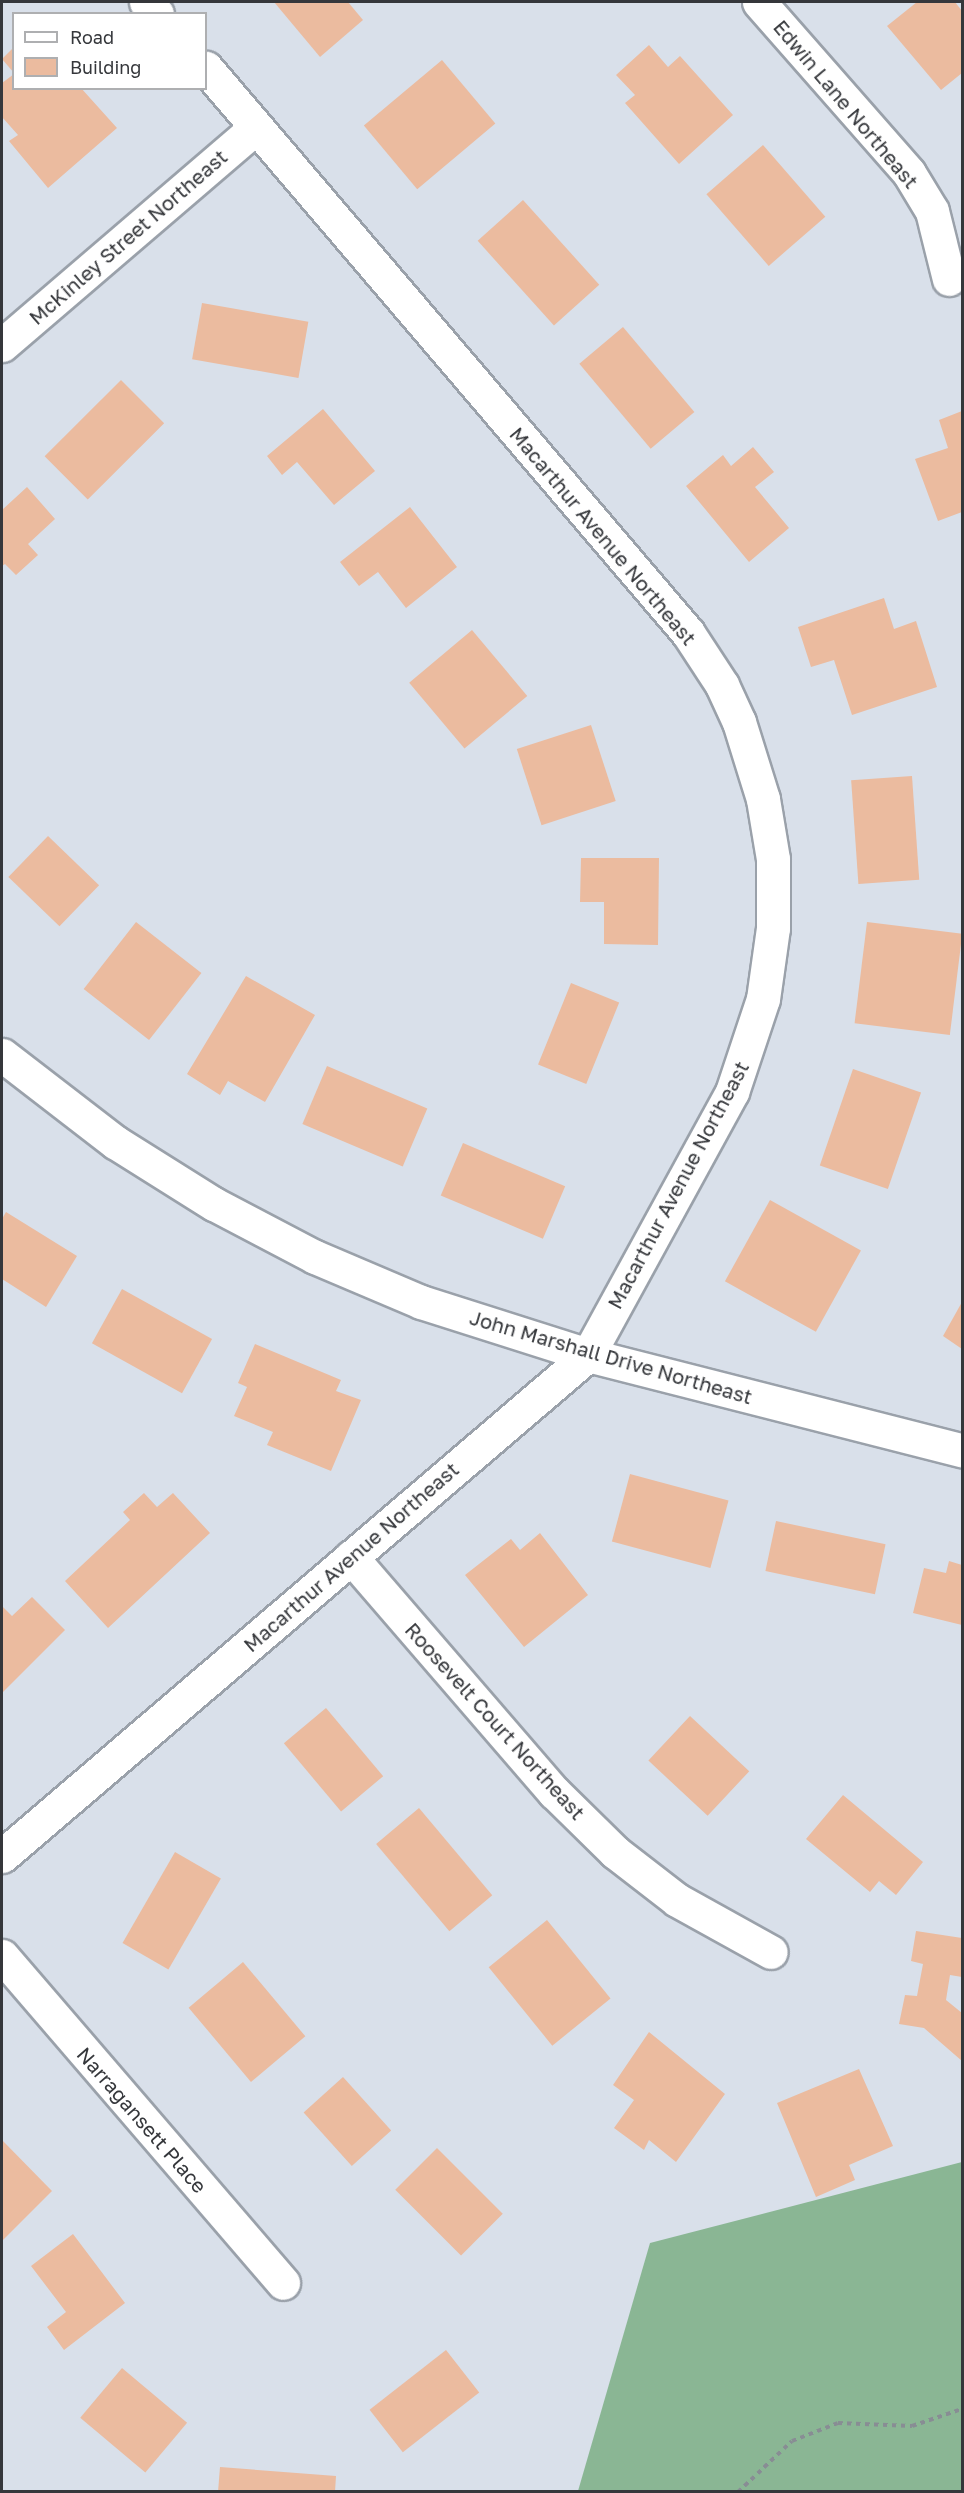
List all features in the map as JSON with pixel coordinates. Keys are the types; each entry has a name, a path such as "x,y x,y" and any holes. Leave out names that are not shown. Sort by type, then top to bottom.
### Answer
{"street":[{"name":"Edwin Lane Northeast","path":"759,2 909,172 932,211 949,279"},
{"name":"Macarthur Avenue Northeast","path":"2,1856 588,1354 687,1176 747,1057 763,999 773,928 773,859 763,799 739,722 688,633 207,69"},
{"name":"McKinley Street Northeast","path":"2,345 255,128"},
{"name":"John Marshall Drive Northeast","path":"2,1055 115,1142 214,1204 315,1257 421,1302 588,1354 963,1450"},
{"name":"Roosevelt Court Northeast","path":"351,1557 554,1792 615,1852 677,1899 771,1952"},
{"name":"Narragansett Place","path":"2,1956 283,2283"}],"path":[{"path":"738,2492 792,2441 838,2423 912,2426 963,2409"}],"green space":[{"path":"962,2162 962,2491 578,2491 650,2243"}],"building":[{"path":"274,2 348,2 363,20 320,57"},
{"path":"917,2 955,2 962,11 962,73 941,90 887,26"},
{"path":"649,45 668,67 680,56 733,115 679,164 625,103 635,95 616,75"},
{"path":"12,49 12,71 2,59"},
{"path":"442,60 495,124 417,189 364,126"},
{"path":"12,76 12,90 83,90 117,128 48,188 9,141 18,135 2,117 2,83"},
{"path":"763,145 825,217 769,266 706,194"},
{"path":"523,200 599,285 554,326 478,241"},
{"path":"202,303 308,322 298,378 192,359"},
{"path":"623,327 694,412 651,449 579,364"},
{"path":"121,380 164,423 88,500 45,456"},
{"path":"323,409 375,471 334,505 297,462 282,475 267,456"},
{"path":"962,411 962,512 938,521 915,459 948,448 939,420"},
{"path":"753,447 774,472 755,487 789,528 749,562 686,486 723,455 731,466"},
{"path":"27,487 55,519 28,544 38,555 16,575 5,564 2,566 2,510"},
{"path":"410,507 457,567 406,608 378,572 359,586 340,562"},
{"path":"884,598 894,629 916,621 937,687 852,715 834,660 811,667 798,627"},
{"path":"472,630 527,696 464,749 409,683"},
{"path":"591,725 616,801 542,825 517,749"},
{"path":"912,776 919,880 858,884 851,780"},
{"path":"48,836 99,885 59,926 8,877"},
{"path":"581,858 659,858 658,945 604,944 604,902 580,902"},
{"path":"136,922 201,973 149,1040 84,989"},
{"path":"867,922 962,934 950,1035 855,1023"},
{"path":"246,976 315,1015 265,1102 228,1081 220,1095 187,1074"},
{"path":"571,983 619,1002 586,1084 538,1065"},
{"path":"327,1066 427,1109 403,1167 302,1124"},
{"path":"853,1069 921,1092 888,1189 820,1165"},
{"path":"463,1143 565,1186 543,1239 441,1195"},
{"path":"770,1200 861,1250 816,1332 725,1281"},
{"path":"6,1212 77,1256 46,1307 2,1279 2,1219"},
{"path":"122,1289 212,1339 182,1393 92,1343"},
{"path":"962,1302 962,1349 943,1336"},
{"path":"255,1344 341,1380 336,1391 361,1400 331,1471 267,1445 273,1432 234,1416 247,1387 238,1383"},
{"path":"630,1474 729,1500 710,1568 612,1542"},
{"path":"144,1493 157,1507 173,1493 210,1533 108,1628 65,1581 130,1520 123,1512"},
{"path":"776,1521 886,1544 875,1594 765,1571"},
{"path":"540,1533 588,1595 524,1647 465,1575 511,1539 520,1550"},
{"path":"949,1561 962,1565 962,1625 913,1613 924,1568 946,1573"},
{"path":"32,1597 65,1630 2,1693 2,1606 12,1616"},
{"path":"326,1708 383,1776 341,1812 284,1743"},
{"path":"690,1716 749,1771 708,1816 648,1761"},
{"path":"843,1795 923,1862 896,1895 879,1881 870,1892 806,1839"},
{"path":"419,1808 492,1895 449,1931 376,1844"},
{"path":"175,1852 221,1878 168,1969 122,1943"},
{"path":"547,1920 611,1998 552,2046 489,1967"},
{"path":"916,1931 962,1938 962,1977 950,1975 946,2000 962,2013 962,2061 924,2028 899,2024 905,1995 917,1996 923,1964 911,1961"},
{"path":"243,1962 305,2036 251,2082 189,2008"},
{"path":"649,2032 725,2094 676,2162 649,2140 644,2150 614,2128 634,2100 613,2085"},
{"path":"859,2069 893,2146 849,2165 855,2180 816,2197 777,2103"},
{"path":"343,2077 391,2131 352,2166 304,2112"},
{"path":"2,2140 52,2191 3,2240 2,2239"},
{"path":"437,2148 503,2214 461,2255 395,2190"},
{"path":"73,2234 125,2303 64,2350 47,2327 66,2312 31,2266"},
{"path":"446,2350 479,2393 403,2452 370,2410"},
{"path":"122,2368 187,2423 145,2472 80,2418"},
{"path":"220,2467 336,2476 335,2492 218,2492"}]}
